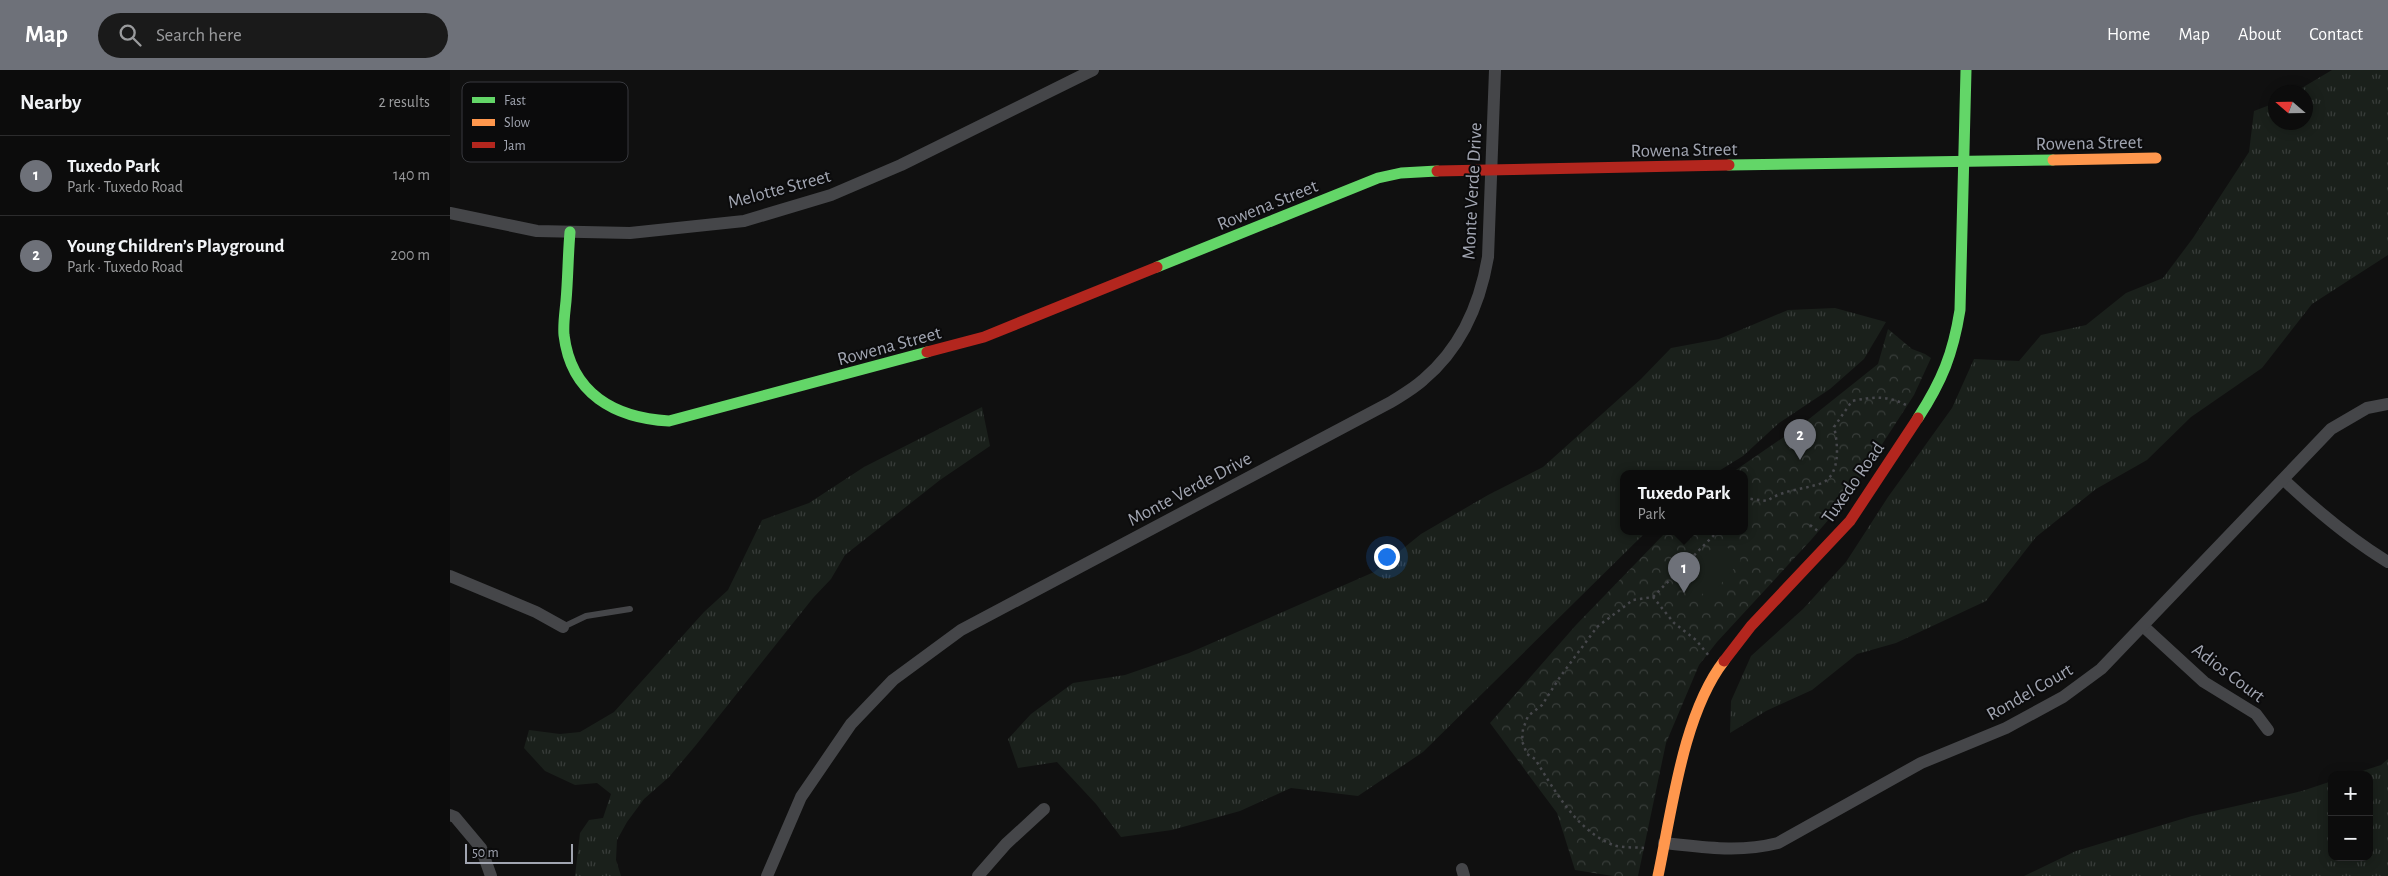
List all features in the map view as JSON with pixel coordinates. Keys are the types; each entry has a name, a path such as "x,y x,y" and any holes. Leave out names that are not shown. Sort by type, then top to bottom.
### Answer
{"street":[{"name":"Melotte Street","path":"450,213 536,231 570,232 630,233 744,221 831,195 901,165 1093,70"},
{"name":"Monte Verde Drive","path":"768,876 801,797 851,724 893,680 961,630 1391,402 1424,380 1455,346 1468,323 1484,278 1488,257 1495,70"},
{"name":"Tuxedo Road","path":"1658,876 1686,747 1702,699 1721,665 1751,626 1850,521 1938,387 1955,342 1960,310 1966,70"},
{"name":"Rowena Street","path":"570,232 564,334 570,360 576,373 592,394 614,411 641,420 668,421 984,337 1378,178 1401,173 1492,169 2156,158"},
{"name":"Rondel Court","path":"1664,843 1732,850 1755,848 1778,842 1921,763 2006,728 2063,698 2101,669 2331,429 2367,408 2388,404"},
{"path":"2284,480 2320,514 2359,545 2388,562"},
{"path":"450,576 536,612 563,627"},
{"name":"Adios Court","path":"2143,626 2204,682 2256,714 2268,730"},
{"path":"978,876 1006,844 1044,809"},
{"path":"450,815 455,817 481,848 491,876"}],"lane":[{"path":"563,627 586,616 630,608"}],"path":[{"path":"1748,499 1767,501 1776,494 1823,483 1832,473 1836,460 1837,438 1834,427 1852,401 1875,397 1895,399 1908,407"},
{"path":"1811,524 1818,530"},
{"path":"1644,848 1614,845 1588,830 1574,818 1535,759 1527,754 1522,741 1523,729 1528,716 1542,705 1560,677 1597,628 1633,600 1653,597 1714,535"},
{"path":"1653,597 1674,623 1696,640 1709,656"}],"green space":[{"path":"2332,70 2388,70 2388,255 2312,304 2262,368 2191,417 2147,460 2096,489 2036,537 1986,601 1896,643 1857,654 1812,690 1766,711 1730,733 1731,701 1751,656 1803,609 1846,562 1888,497 1952,408 1974,359 2019,361 2041,335 2086,325 2126,293 2163,278 2193,238 2249,152 2254,111 2268,106 2268,130 2313,130 2313,85 2307,85"},
{"path":"1835,308 1886,322 1864,359 1830,389 1779,423 1743,456 1720,470 1620,470 1620,535 1643,535 1423,752 1358,796 1291,788 1240,811 1172,830 1121,837 1096,804 1057,762 1018,768 1008,739 1031,714 1073,683 1125,675 1189,653 1374,572 1421,534 1488,495 1543,467 1641,379 1671,348 1719,339 1788,310"},
{"path":"1888,329 1912,349 1931,358 1914,395 1848,497 1717,642 1699,665 1666,743 1638,876 1613,876 1575,870 1557,813 1490,723 1576,625 1663,535 1748,535 1748,470 1736,470 1804,423 1878,364"},
{"path":"982,407 990,446 940,480 845,555 831,579 813,598 696,745 669,777 644,799 627,822 617,840 616,860 621,876 575,876 580,833 589,820 603,818 611,794 597,783 575,785 545,771 524,748 529,730 560,734 580,732 614,712 704,612 728,590 762,520 809,503 864,467"},
{"path":"1719,540 1741,560 1708,599 1686,578"},
{"path":"2388,759 2388,876 2024,876 2076,851 2192,816 2302,791 2328,782 2328,861 2373,861 2373,771 2362,771 2381,765"}],"traffic: fast":[{"path":"1918,418 1934,392 1945,367 1954,340 1960,310 1966,70"},
{"path":"1729,165 2053,160"},
{"path":"1157,267 1378,178 1401,173 1437,171"},
{"path":"570,232 564,327 568,356 576,373 586,387 599,399 631,415 669,421 927,352"}],"traffic: slow":[{"path":"2053,160 2156,158"},
{"path":"1658,876 1674,793 1689,735 1698,708 1710,683 1724,661"}],"traffic: jam":[{"path":"1437,171 1729,165"},
{"path":"927,352 984,337 1157,267"},
{"path":"1724,661 1751,626 1850,521 1918,418"}],"place":[{"name":"Young Children’s Playground","path":"1800,460"},
{"name":"Tuxedo Park","path":"1684,593"}]}
